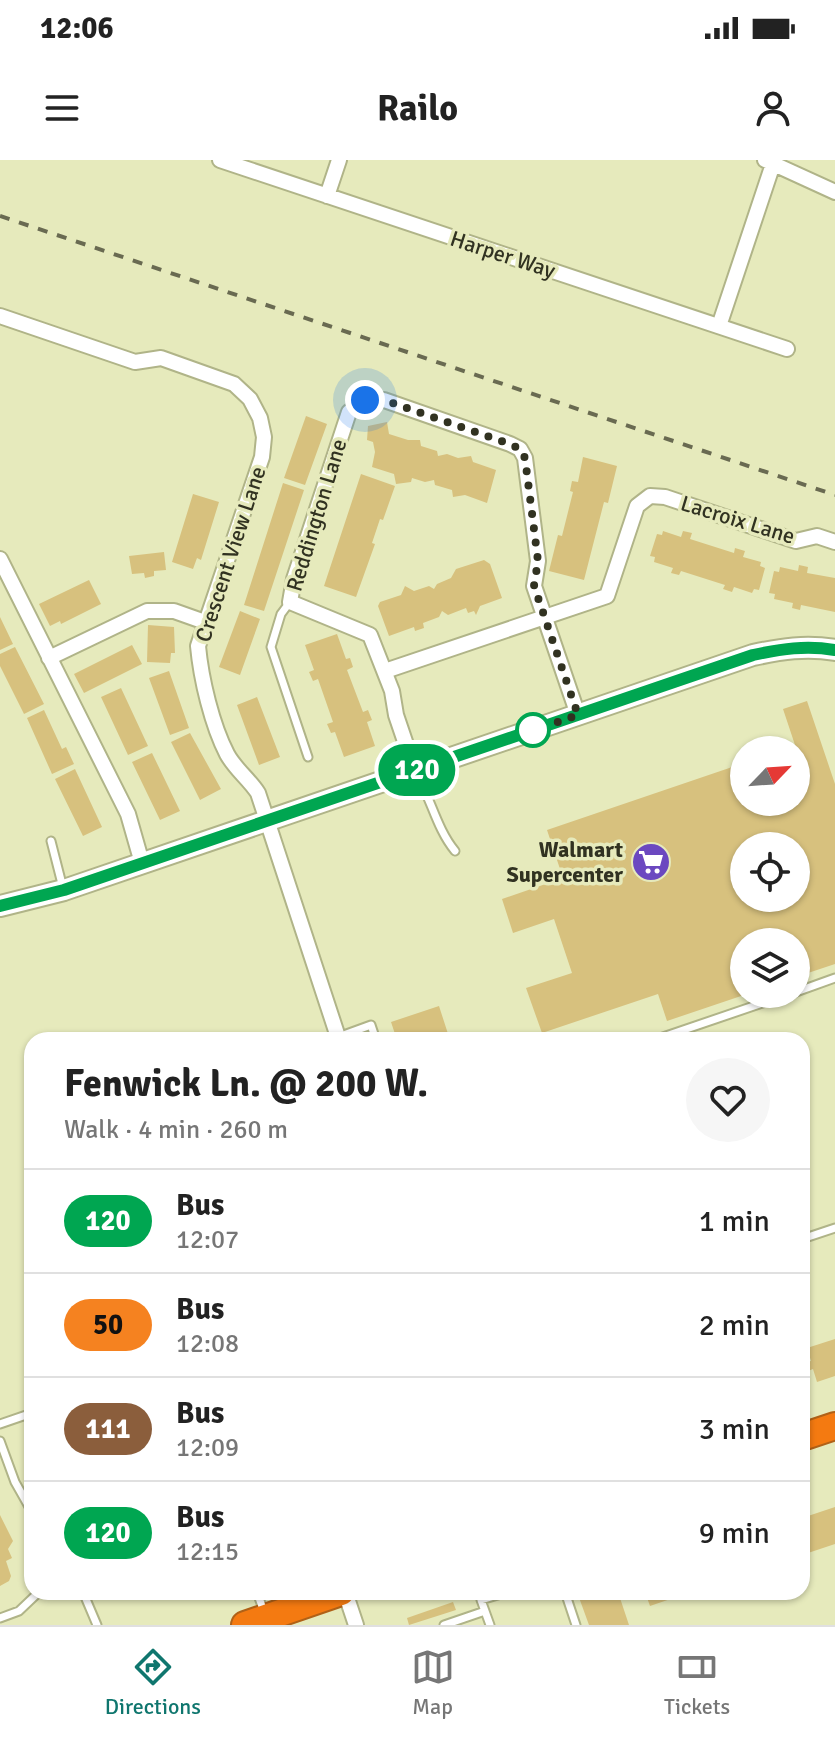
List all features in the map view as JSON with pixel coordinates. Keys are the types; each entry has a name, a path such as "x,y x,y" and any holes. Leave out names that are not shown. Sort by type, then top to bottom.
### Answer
{"highway":[{"path":"810,1434 835,1426"},
{"path":"256,1621 319,1600"}],"street":[{"name":"Harper Way","path":"220,160 787,349"},
{"path":"327,196 339,160"},
{"path":"719,326 769,162 835,192"},
{"name":"Crescent View Lane","path":"0,316 135,362 161,358 234,384 250,399 263,427 262,457 198,646 200,677 228,755 258,793 337,1032"},
{"name":"Reddington Lane","path":"415,771 385,671 370,635 290,602 294,579 349,412 365,400 384,400 520,449 528,467 538,561 534,586 544,618"},
{"name":"Lacroix Lane","path":"385,671 607,596 637,506 650,496 665,497 796,541 817,536 835,542"},
{"path":"0,559 128,814 142,863"},
{"path":"49,658 147,611 174,611 205,622"},
{"path":"544,618 578,715"},
{"path":"0,906 64,890 753,655 814,646 835,650"},
{"path":"346,1600 356,1625"}],"lane":[{"path":"290,602 281,614 271,647 308,757"},
{"path":"415,771 428,791 443,837 455,851"},
{"path":"51,841 64,890"},
{"path":"810,987 835,978"},
{"path":"677,1032 748,1008"},
{"path":"354,1032 371,1025 373,1032"},
{"path":"810,1236 835,1228"},
{"path":"0,1424 24,1416"},
{"path":"0,1441 24,1498"},
{"path":"0,1618 19,1611 31,1600"},
{"path":"86,1600 97,1625"},
{"path":"256,1621 257,1600"},
{"path":"481,1600 490,1625"},
{"path":"568,1600 576,1625"},
{"path":"444,1625 485,1611"}],"building":[{"path":"306,416 327,424 305,485 284,478"},
{"path":"387,422 389,434 420,440 421,446 437,451 438,456 471,456 473,462 496,470 487,503 465,495 453,497 452,490 435,485 434,480 425,482 412,478 411,482 396,484 394,474 372,467 375,452 373,442 367,440 368,426"},
{"path":"583,457 617,466 608,503 604,502 584,580 549,571 558,535 562,536 573,492 570,491 572,481 578,482"},
{"path":"361,474 395,486 383,520 380,519 372,543 375,544 356,597 324,586"},
{"path":"283,483 304,490 264,611 244,605"},
{"path":"193,494 219,502 201,560 197,558 193,569 172,562"},
{"path":"663,531 681,537 683,531 692,533 690,539 734,553 735,548 745,551 743,557 761,562 760,566 765,568 759,590 754,589 752,593 734,587 732,592 723,589 725,585 681,571 679,575 671,573 673,568 654,562 655,557 650,556 657,534 662,535"},
{"path":"164,552 166,570 154,571 154,576 145,578 144,573 132,574 129,556"},
{"path":"484,560 490,564 502,598 480,606 476,615 474,611 468,613 466,608 448,615 442,611 439,617 423,623 424,628 415,631 414,627 389,636 378,606 380,602 401,595 405,586 414,591 429,586 434,589 437,584 451,578 456,569"},
{"path":"799,565 808,567 807,573 835,578 835,612 801,605 800,610 792,608 793,603 774,599 775,594 769,593 774,571 779,572 780,567 798,571"},
{"path":"89,580 101,604 61,624 60,621 50,626 39,604"},
{"path":"240,611 260,619 240,675 219,667"},
{"path":"0,617 13,644 0,650"},
{"path":"148,625 174,627 175,653 171,653 170,663 147,662"},
{"path":"337,634 346,659 350,658 353,667 347,670 363,712 368,710 372,720 367,722 375,746 344,757 335,732 331,733 327,724 333,722 318,679 313,681 309,672 314,670 305,645"},
{"path":"132,645 142,664 84,693 74,674"},
{"path":"15,647 44,704 24,714 0,666 0,654"},
{"path":"169,671 189,728 170,735 149,678"},
{"path":"121,688 148,746 128,755 101,697"},
{"path":"257,697 280,757 259,765 237,705"},
{"name":"Walmart Supercenter","path":"807,701 835,784 835,964 810,972 810,928 730,928 730,1000 667,1021 658,994 542,1032 526,988 572,973 554,919 513,933 502,899 563,878 547,830 730,768 730,816 810,816 810,736 792,736 783,709"},
{"path":"44,710 62,749 66,747 74,764 52,774 27,718"},
{"path":"190,733 221,789 200,800 171,742"},
{"path":"152,753 180,811 160,820 132,762"},
{"path":"75,769 102,827 83,836 55,779"},
{"path":"439,1006 447,1032 394,1032 391,1022"},
{"path":"835,1339 835,1376 817,1382 813,1369 810,1370 810,1347"},
{"path":"835,1507 835,1544 810,1552 810,1515"},
{"path":"0,1515 13,1541 8,1549 12,1558 6,1561 11,1576 0,1586"},
{"path":"580,1600 621,1600 629,1625 589,1625"},
{"path":"648,1600 668,1600 650,1606"},
{"path":"453,1602 456,1610 409,1625 407,1618"}],"railway":[{"path":"0,216 835,495"}],"bus line":[{"name":"120","path":"0,906 64,890 753,655 814,646 835,650"}],"place":[{"name":"Walmart Supercenter","path":"651,862"}],"route":[{"path":"365,400 384,400 510,444 520,449 525,458 538,561 534,586 578,715 524,734 533,730"}]}
